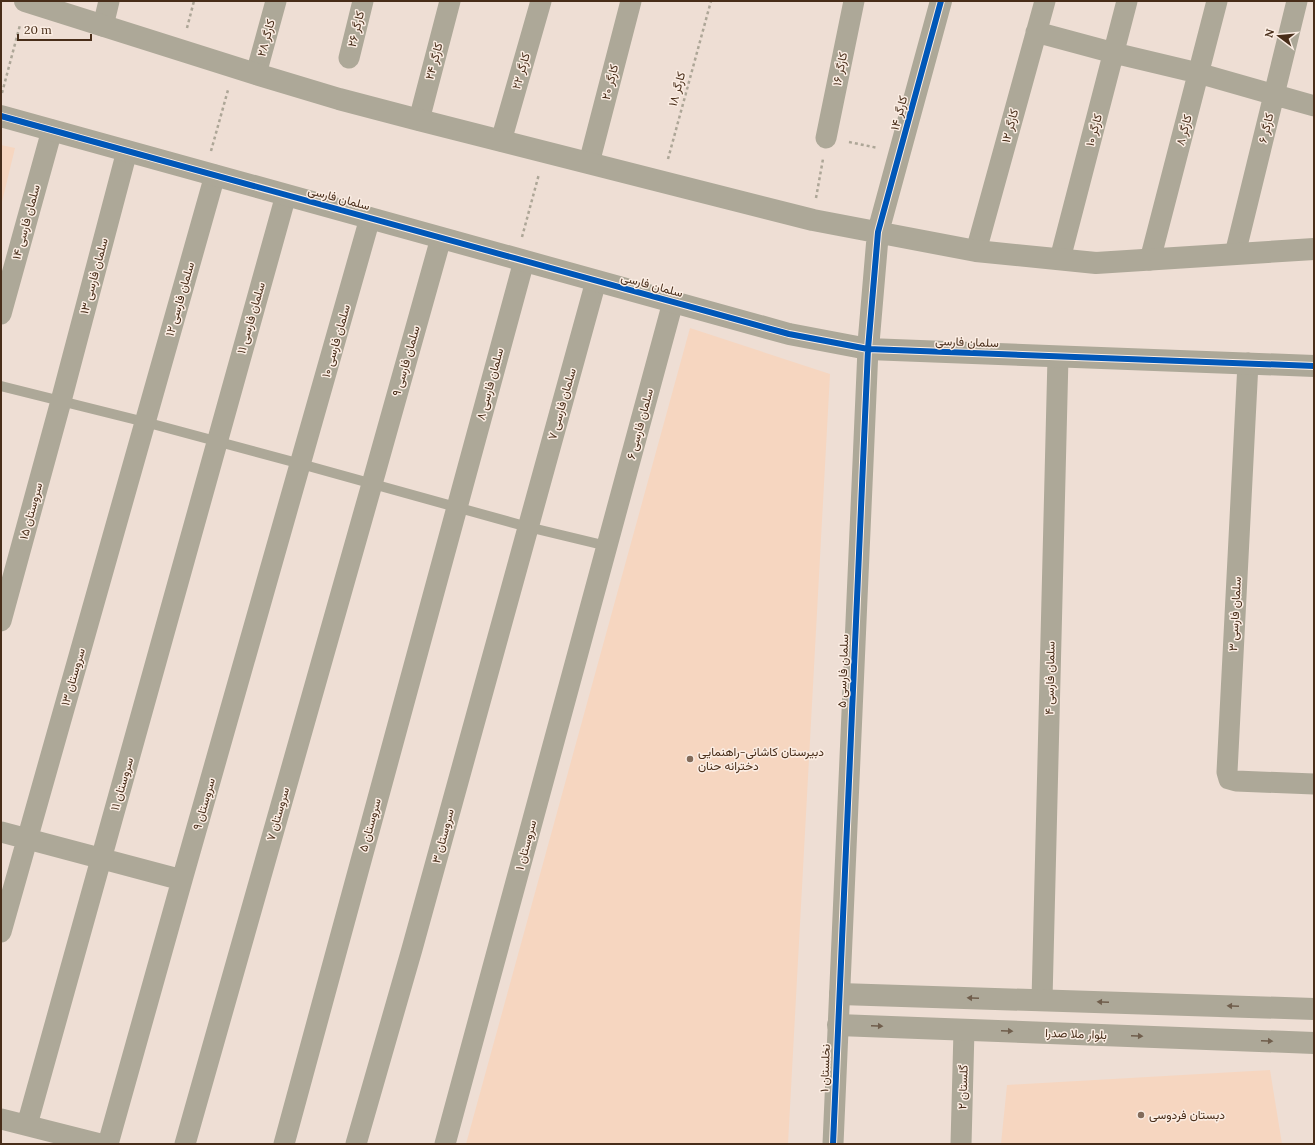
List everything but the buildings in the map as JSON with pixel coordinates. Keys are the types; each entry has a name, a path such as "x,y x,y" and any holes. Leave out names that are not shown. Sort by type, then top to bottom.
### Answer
{"street":[{"path":"26,1 340,99 812,220 976,251 1096,263 1314,249"},
{"path":"103,26 109,1"},
{"name":"کارگر ۲۸","path":"256,74 276,1"},
{"name":"کارگر ۲۶","path":"349,58 363,1"},
{"name":"کارگر ۲۴","path":"418,120 450,1"},
{"name":"کارگر ۲۲","path":"501,141 541,1"},
{"name":"کارگر ۲۰","path":"589,164 631,1"},
{"name":"کارگر ۱۶","path":"826,138 854,1"},
{"name":"کارگر ۱۴","path":"868,349 878,232 941,1"},
{"name":"کارگر ۱۲","path":"976,251 1045,1"},
{"name":"کارگر ۱۰","path":"1060,260 1127,1"},
{"name":"کارگر ۸","path":"1150,260 1217,1"},
{"name":"کارگر ۶","path":"1235,254 1297,1"},
{"path":"1036,32 1314,106"},
{"name":"سلمان فارسی","path":"1,116 789,334 868,349 1314,366"},
{"name":"سلمان فارسی ۱۴","path":"1,314 52,130"},
{"name":"سلمان فارسی ۱۳","path":"61,401 127,151"},
{"name":"سلمان فارسی ۱۲","path":"145,422 210,174"},
{"name":"سلمان فارسی ۱۱","path":"217,442 286,195"},
{"name":"سلمان فارسی ۱۰","path":"301,464 370,218"},
{"name":"سلمان فارسی ۹","path":"372,484 441,238"},
{"name":"سلمان فارسی ۸","path":"457,506 520,260"},
{"name":"سلمان فارسی ۷","path":"528,527 596,281"},
{"name":"سلمان فارسی ۶","path":"607,546 673,302"},
{"name":"سلمان فارسی ۵","path":"840,994 868,349"},
{"name":"سلمان فارسی ۴","path":"1042,1000 1058,357"},
{"name":"سلمان فارسی ۳","path":"1248,363 1227,772 1229,779 1236,781 1314,784"},
{"name":"سروستان ۱۵","path":"1,621 61,401"},
{"name":"سروستان ۱۳","path":"1,932 145,422"},
{"name":"سروستان ۱۱","path":"26,1125 217,442"},
{"name":"سروستان ۹","path":"108,1144 301,464"},
{"name":"سروستان ۷","path":"185,1144 372,484"},
{"name":"سروستان ۵","path":"284,1144 457,506"},
{"name":"سروستان ۳","path":"356,1144 528,527"},
{"name":"سروستان ۱","path":"445,1144 607,546"},
{"path":"1,832 182,880"},
{"path":"840,994 1314,1009"},
{"name":"نخلستان ۱","path":"833,1144 840,994"},
{"name":"بلوار ملا صدرا","path":"838,1025 1314,1042"},
{"name":"گلستان ۲","path":"961,1144 964,1030"},
{"path":"1,1119 26,1125 50,1138 100,1144"}],"lane":[{"path":"1,386 145,422 457,506 528,527 607,546"}],"path":[{"path":"1,96 26,1"},
{"path":"210,174 234,67"},
{"path":"812,220 826,138 900,152"},
{"path":"520,260 545,152"}],"shaded area":[{"path":"1,145 15,148 1,206"},
{"name":"دبیرستان کاشانی-راهنمایی دخترانه حنان","path":"690,328 830,374 788,1144 466,1144"},
{"name":"دبستان فردوسی","path":"1270,1070 1282,1144 1001,1144 1007,1085"}],"cycle path":[{"path":"833,1144 868,349 878,232 941,1"},
{"path":"1,116 789,334 868,349 1314,366"}],"place":[{"name":"دبیرستان کاشانی-راهنمایی دخترانه حنان","path":"690,759"},
{"name":"دبستان فردوسی","path":"1141,1115"}]}
